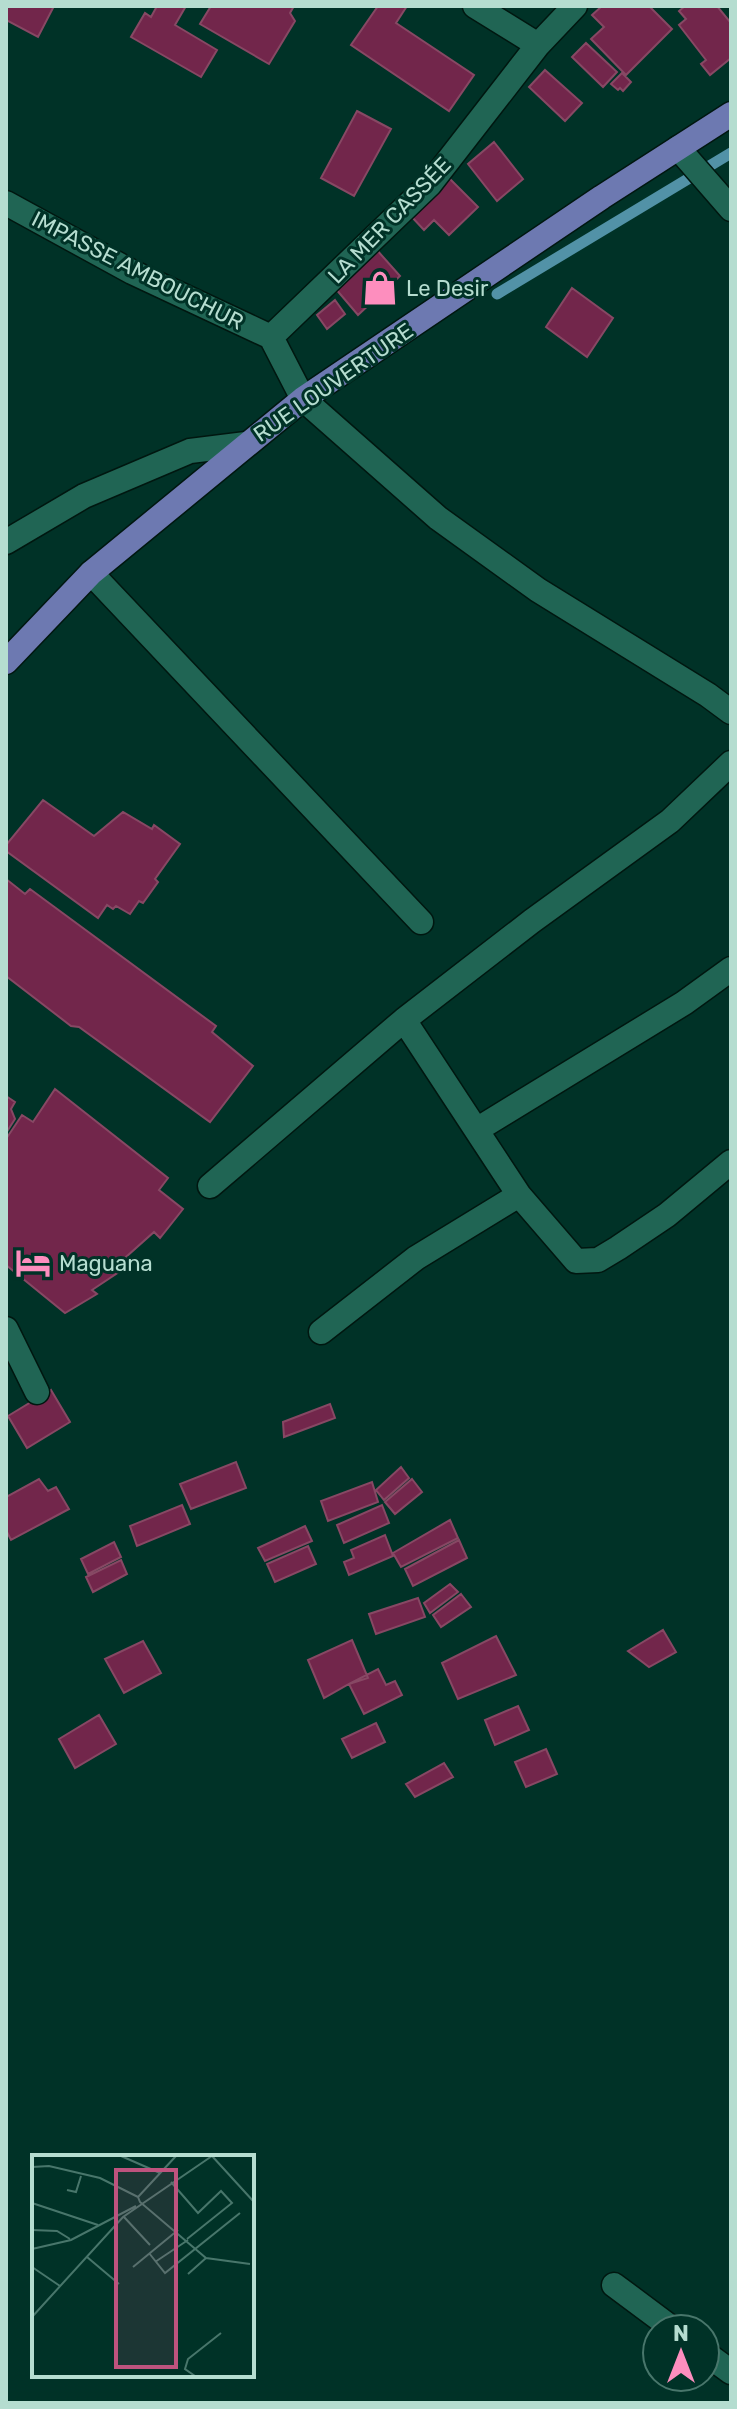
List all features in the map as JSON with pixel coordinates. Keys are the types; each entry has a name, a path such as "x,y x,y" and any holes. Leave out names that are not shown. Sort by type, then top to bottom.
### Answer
{"main road":[{"name":"RUE LOUVERTURE","path":"6,662 91,573 303,399 602,197 731,114"}],"street":[{"path":"475,6 538,45"},
{"name":"LA MER CASSÉE","path":"271,337 430,184 538,45 575,6"},
{"path":"678,148 731,209"},
{"name":"IMPASSE AMBOUCHUR","path":"6,203 132,272 271,337"},
{"path":"271,337 303,399 438,518 538,590 731,712"},
{"path":"6,542 84,496 190,451 246,444"},
{"path":"91,573 421,922"},
{"path":"210,1186 404,1020 532,921 670,821 731,763"},
{"path":"478,1129 684,1003 731,969"},
{"path":"404,1020 519,1195 576,1261 598,1260 667,1215 731,1162"},
{"path":"321,1332 416,1258 519,1195"},
{"path":"6,1329 37,1392"},
{"path":"614,2285 652,2313"}],"building":[{"path":"6,6 54,6 38,37 6,20"},
{"path":"157,6 186,6 175,25 217,50 201,77 131,37 145,13 151,17"},
{"path":"211,6 294,6 290,13 295,21 269,64 200,24"},
{"path":"378,6 407,6 396,23 474,75 449,111 351,45"},
{"path":"602,6 649,6 672,29 626,75 591,39 604,27 592,15"},
{"path":"685,6 717,6 731,23 731,58 710,75 701,64 706,60 679,25 686,19 679,11"},
{"path":"586,43 617,72 603,87 572,57"},
{"path":"545,70 582,103 565,121 529,87"},
{"path":"622,73 631,82 623,91 611,84"},
{"path":"357,111 391,129 354,196 321,178"},
{"path":"494,142 523,179 497,201 468,164"},
{"path":"449,178 478,207 449,235 434,220 424,230 410,215"},
{"path":"376,249 400,276 358,315 335,288"},
{"path":"572,288 613,318 587,357 546,327"},
{"path":"335,300 345,314 327,329 317,315"},
{"path":"43,800 94,836 123,812 152,829 154,825 180,844 155,879 158,882 143,903 139,901 130,914 107,905 98,918 6,851 6,845"},
{"path":"6,879 25,894 30,889 216,1026 212,1032 253,1066 210,1122 79,1027 71,1026 6,976"},
{"path":"55,1089 168,1178 159,1190 183,1209 160,1238 154,1232 126,1257 131,1264 92,1290 97,1294 65,1313 6,1265 6,1139 22,1115 33,1122"},
{"path":"6,1096 15,1102 11,1109 15,1119 6,1133"},
{"path":"51,1390 70,1422 27,1448 8,1416"},
{"path":"330,1404 335,1418 284,1437 283,1422"},
{"path":"236,1462 246,1488 191,1509 180,1484"},
{"path":"401,1467 409,1478 384,1500 376,1490"},
{"path":"39,1479 48,1491 56,1487 69,1509 11,1540 6,1530 6,1497"},
{"path":"412,1479 422,1492 395,1514 385,1502"},
{"path":"372,1482 378,1502 328,1521 321,1501"},
{"path":"182,1505 190,1524 137,1546 130,1526"},
{"path":"382,1505 389,1523 344,1543 337,1525"},
{"path":"450,1520 458,1538 401,1567 393,1553"},
{"path":"305,1526 312,1541 265,1561 258,1548"},
{"path":"385,1535 393,1556 349,1575 344,1562 354,1558 351,1550"},
{"path":"459,1540 467,1558 413,1586 405,1569"},
{"path":"114,1542 121,1557 88,1574 81,1559"},
{"path":"308,1546 316,1564 275,1582 267,1564"},
{"path":"121,1560 127,1574 93,1592 86,1577"},
{"path":"450,1584 458,1592 430,1613 424,1603"},
{"path":"461,1594 471,1607 441,1627 433,1615"},
{"path":"418,1598 425,1617 376,1634 369,1614"},
{"path":"663,1630 676,1652 649,1667 628,1651"},
{"path":"496,1636 516,1675 458,1699 442,1663"},
{"path":"352,1640 368,1678 349,1684 324,1698 308,1660"},
{"path":"143,1641 161,1673 124,1693 105,1659"},
{"path":"378,1669 386,1685 395,1681 402,1695 364,1714 349,1684"},
{"path":"518,1706 529,1730 495,1745 485,1720"},
{"path":"99,1715 116,1744 75,1768 59,1739"},
{"path":"376,1723 385,1742 352,1758 342,1739"},
{"path":"546,1749 557,1774 526,1787 515,1762"},
{"path":"444,1763 453,1777 415,1797 406,1784"}],"waterway":[{"path":"497,294 731,153"}],"place":[{"name":"Le Desir","path":"380,288"},
{"name":"Maguana","path":"33,1263"}]}
